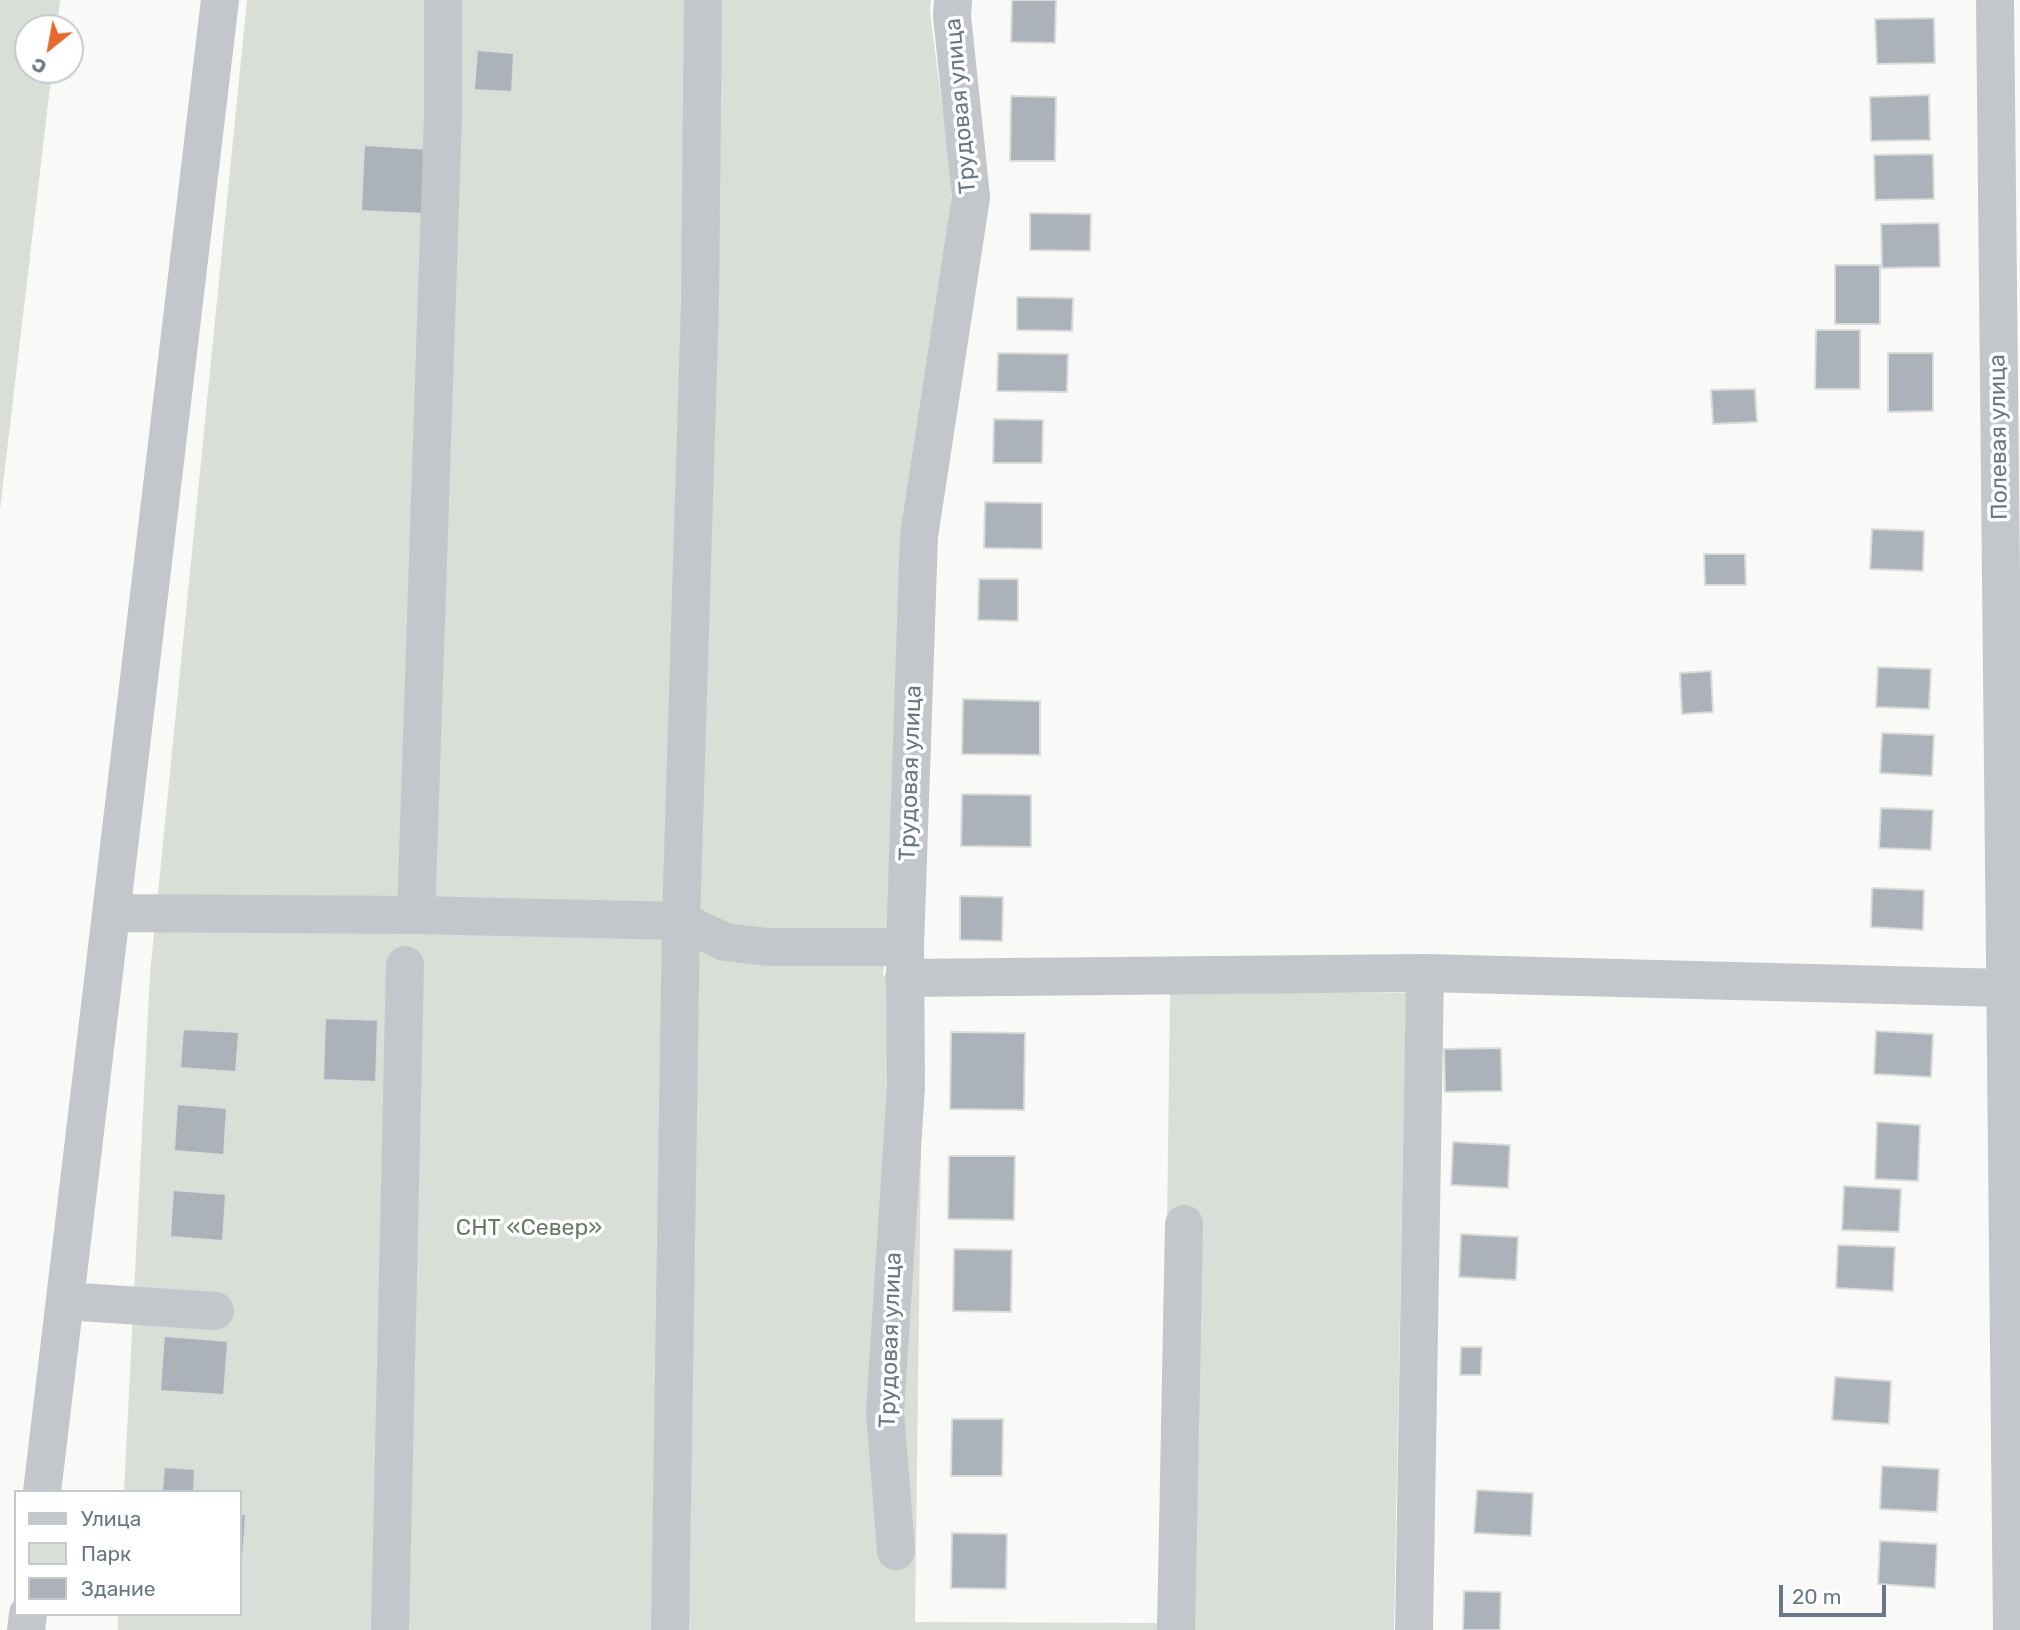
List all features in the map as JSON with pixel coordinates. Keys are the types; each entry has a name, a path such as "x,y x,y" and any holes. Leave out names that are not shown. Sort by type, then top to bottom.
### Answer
{"street":[{"path":"42,1490 220,0"},
{"path":"416,915 443,116 443,0"},
{"path":"670,1630 681,921 700,303 703,0"},
{"name":"Трудовая улица","path":"896,1551 885,1412 906,1087 904,962 919,536 971,197 952,16 953,0"},
{"name":"Полевая улица","path":"1995,0 2006,988 2013,1071 2012,1630"},
{"path":"111,913 416,915 681,921 724,942 904,962 2006,988"},
{"path":"390,1630 405,965"},
{"path":"1413,1630 1424,973"},
{"path":"1177,1630 1184,1224"},
{"path":"65,1301 215,1311"}],"green space":[{"path":"0,0 60,0 58,14 14,14 14,84 50,84 0,510"},
{"name":"СНТ «Север»","path":"247,0 931,0 930,12 952,183 883,975 923,997 915,1622 1162,1623 1170,993 1406,993 1394,1630 118,1630 118,1616 242,1616 242,1490 124,1490 150,973"}],"building":[{"path":"1012,0 1056,0 1055,43 1011,42"},
{"path":"1934,18 1935,63 1877,64 1875,19"},
{"path":"477,50 514,53 512,92 474,90"},
{"path":"1929,95 1930,140 1871,141 1870,97"},
{"path":"1011,96 1056,97 1055,161 1010,161"},
{"path":"364,145 428,149 425,214 361,211"},
{"path":"1933,154 1934,199 1875,200 1874,155"},
{"path":"1030,213 1091,214 1090,251 1030,250"},
{"path":"1939,223 1940,267 1882,268 1881,224"},
{"path":"1835,265 1880,265 1880,324 1835,324"},
{"path":"1017,297 1073,298 1072,331 1017,330"},
{"path":"1816,330 1860,330 1860,389 1815,389"},
{"path":"998,353 1068,354 1067,392 997,391"},
{"path":"1888,353 1933,353 1933,411 1888,412"},
{"path":"1755,389 1757,422 1713,424 1711,390"},
{"path":"994,419 1043,420 1042,463 993,463"},
{"path":"985,502 1042,503 1042,549 984,548"},
{"path":"1872,529 1924,531 1923,571 1870,569"},
{"path":"1704,554 1745,554 1746,585 1705,585"},
{"path":"979,579 1018,579 1018,621 978,620"},
{"path":"1878,667 1931,669 1929,709 1876,707"},
{"path":"1711,671 1713,712 1682,714 1680,673"},
{"path":"963,699 1040,701 1040,755 962,754"},
{"path":"1882,733 1934,735 1932,776 1880,773"},
{"path":"962,794 1031,795 1031,847 961,846"},
{"path":"1881,808 1933,810 1931,850 1879,848"},
{"path":"1872,888 1924,890 1923,930 1871,927"},
{"path":"960,896 1003,897 1002,941 960,940"},
{"path":"325,1018 378,1020 376,1082 323,1080"},
{"path":"183,1029 239,1032 236,1072 180,1068"},
{"path":"1876,1031 1933,1034 1931,1077 1874,1074"},
{"path":"951,1032 1025,1033 1024,1110 950,1109"},
{"path":"1501,1048 1502,1091 1445,1092 1444,1049"},
{"path":"177,1104 227,1108 224,1155 174,1151"},
{"path":"1877,1122 1920,1125 1918,1181 1875,1179"},
{"path":"1453,1142 1510,1145 1508,1188 1451,1185"},
{"path":"949,1156 1015,1156 1014,1220 948,1219"},
{"path":"1844,1186 1901,1189 1899,1232 1842,1230"},
{"path":"173,1190 226,1194 223,1241 170,1237"},
{"path":"1461,1234 1518,1237 1516,1280 1459,1277"},
{"path":"1838,1245 1895,1247 1893,1291 1836,1288"},
{"path":"954,1249 1012,1250 1011,1312 953,1311"},
{"path":"164,1336 228,1341 224,1395 160,1391"},
{"path":"1461,1347 1482,1347 1481,1375 1460,1375"},
{"path":"1835,1377 1891,1381 1889,1424 1832,1420"},
{"path":"952,1419 1003,1419 1002,1476 951,1476"},
{"path":"1882,1466 1939,1469 1937,1512 1880,1509"},
{"path":"164,1467 195,1469 194,1490 162,1490"},
{"path":"1477,1490 1533,1493 1531,1536 1474,1533"},
{"path":"242,1514 246,1514 243,1557"},
{"path":"952,1533 1007,1534 1006,1589 951,1588"},
{"path":"1880,1541 1937,1544 1935,1588 1878,1584"},
{"path":"1464,1591 1501,1592 1500,1630 1463,1630"}]}
